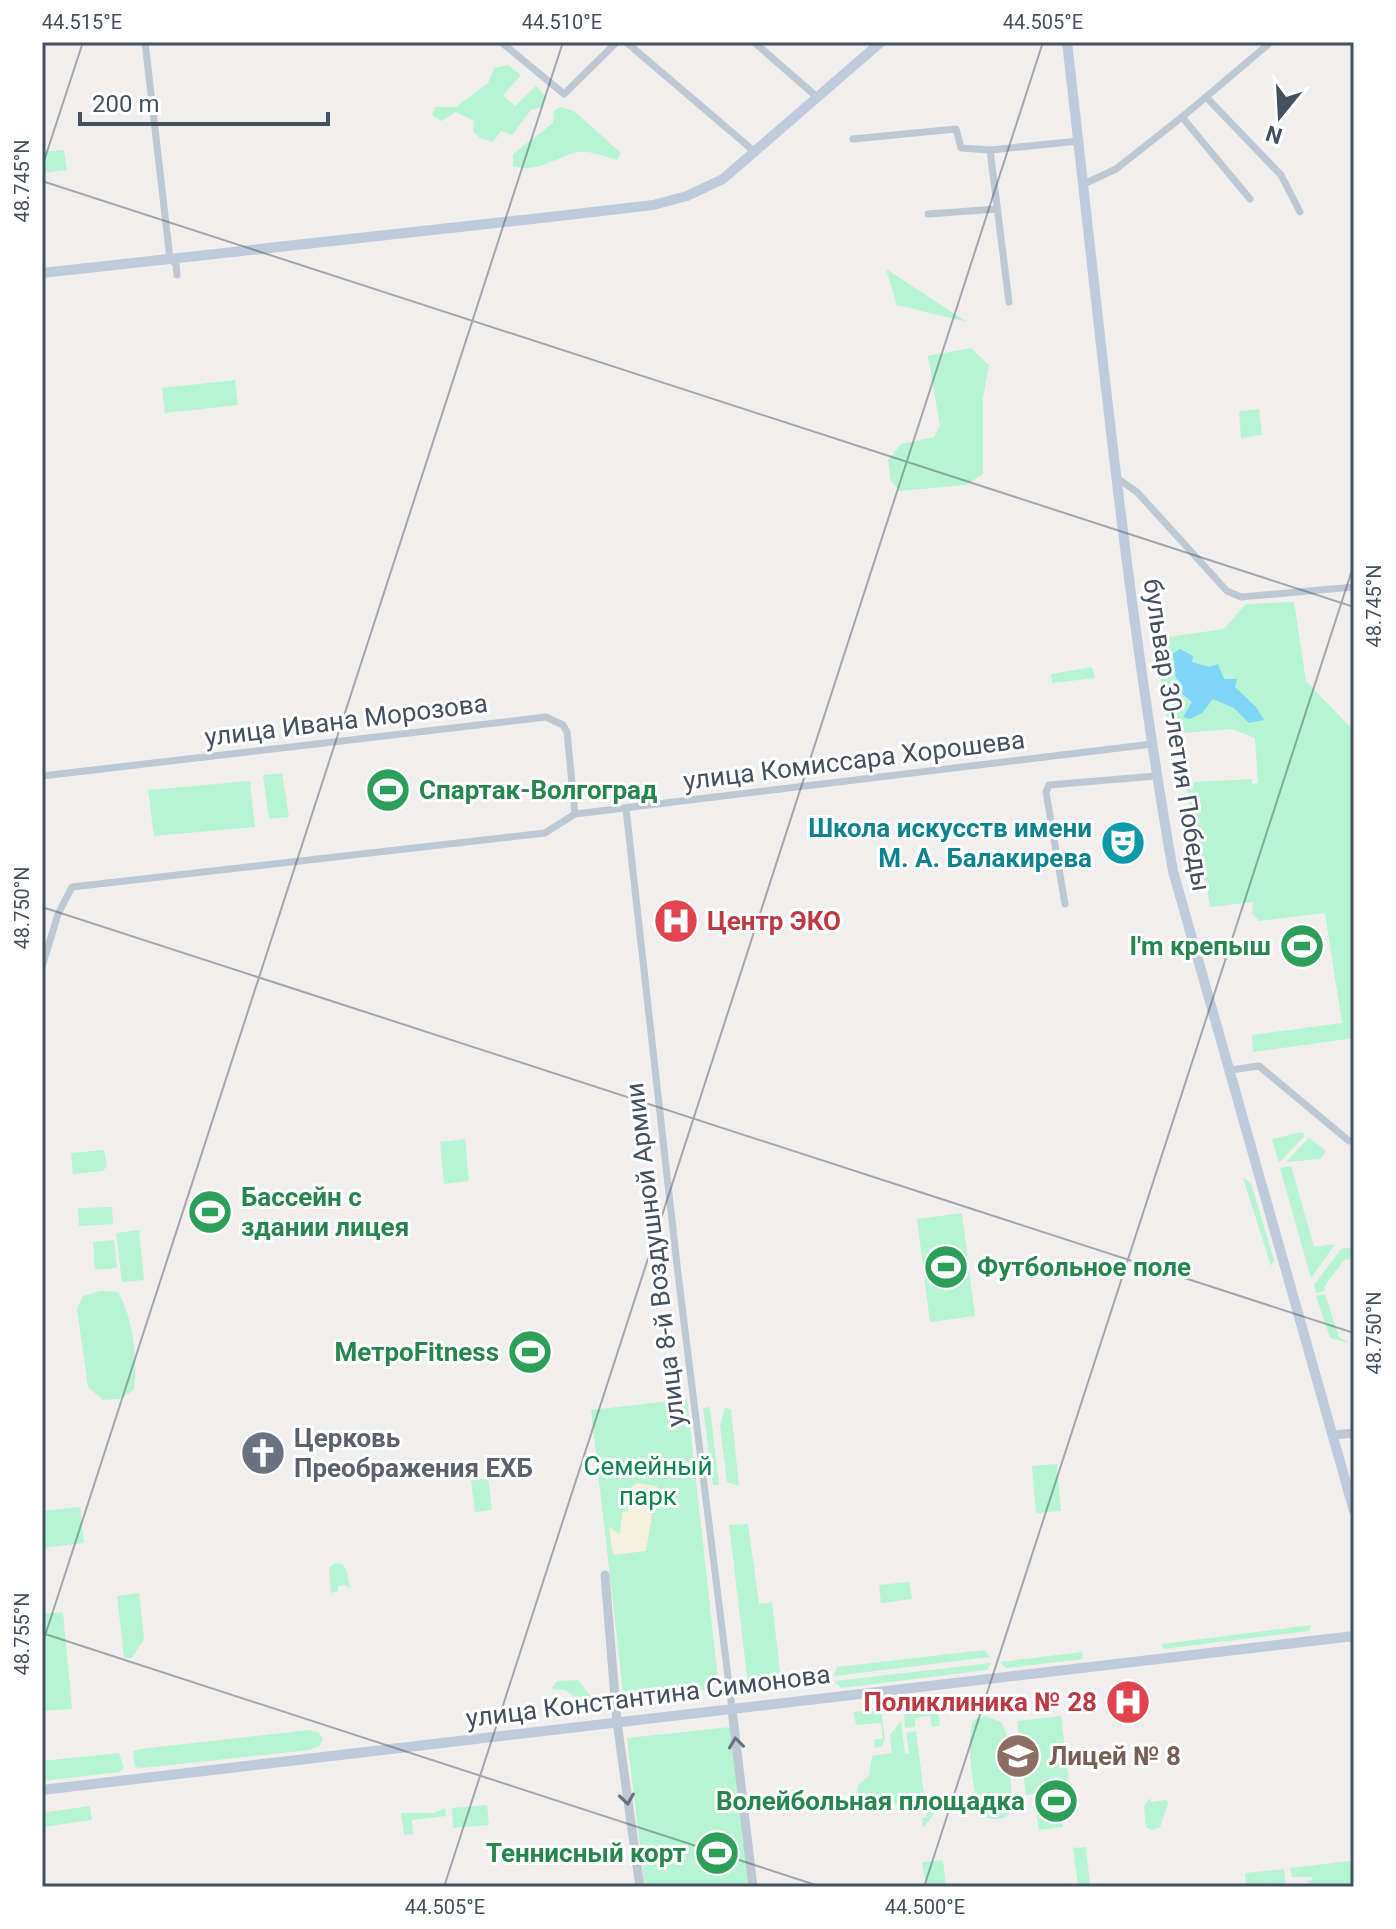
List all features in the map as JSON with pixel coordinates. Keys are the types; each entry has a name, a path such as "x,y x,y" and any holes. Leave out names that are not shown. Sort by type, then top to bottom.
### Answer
{"main road":[{"path":"42,273 653,205 687,196 723,179 881,42"},
{"name":"бульвар 30-летия Победы","path":"1067,42 1117,478 1156,776 1180,903 1354,1511"},
{"name":"улица Константина Симонова","path":"42,1790 1354,1636"}],"street":[{"path":"145,42 170,259 176,264 177,275"},
{"path":"501,42 564,94 617,42"},
{"path":"626,42 755,152"},
{"path":"754,42 817,97"},
{"path":"1084,184 1116,169 1271,42"},
{"path":"1206,97 1281,175 1300,212"},
{"path":"1182,117 1250,199"},
{"path":"853,139 956,129 961,148 990,150 1079,141"},
{"path":"990,150 1009,302"},
{"path":"928,214 997,209"},
{"path":"1117,478 1137,492 1227,591 1241,597 1354,587"},
{"name":"улица Ивана Морозова","path":"42,776 546,717 563,725 567,732 575,814"},
{"name":"улица Комиссара Хорошева","path":"42,967 58,914 72,887 545,833 575,814 1152,744"},
{"path":"1065,904 1046,792 1049,785 1156,776"},
{"name":"улица 8-й Воздушной Армии","path":"626,809 678,1274 753,1887"},
{"path":"1230,1070 1259,1066 1349,1141 1354,1140"},
{"path":"1334,1435 1354,1433"},
{"path":"605,1575 617,1722 640,1887"}],"green space":[{"path":"508,65 521,75 503,95 515,106 536,86 545,95 543,107 531,110 512,135 501,131 493,142 480,138 473,131 474,121 456,112 441,121 432,115 435,107 456,107 488,83 494,68"},
{"path":"561,107 574,111 621,153 617,160 578,152 537,167 513,166 513,154 553,123 554,111"},
{"path":"64,150 67,170 42,173 42,152"},
{"path":"886,269 967,322 897,305"},
{"path":"971,348 989,365 983,398 983,474 966,485 900,491 891,481 888,460 901,444 934,437 940,426 928,356"},
{"path":"235,380 238,405 165,413 162,388"},
{"path":"1259,409 1262,435 1241,438 1239,411"},
{"path":"1294,602 1306,681 1354,731 1354,1038 1253,1052 1252,1035 1342,1023 1325,913 1259,921 1252,913 1253,902 1210,907 1199,845 1194,843 1187,787 1195,782 1252,779 1252,784 1258,783 1255,738 1232,729 1169,734 1158,664 1160,646 1169,637 1224,629 1246,604"},
{"path":"1092,667 1095,678 1052,683 1051,674"},
{"path":"282,773 289,817 269,819 263,775"},
{"path":"250,781 255,827 154,836 148,790"},
{"path":"1302,1132 1305,1135 1279,1163 1272,1139"},
{"path":"1309,1138 1326,1151 1320,1159 1286,1162"},
{"path":"465,1139 469,1181 444,1184 440,1142"},
{"path":"104,1150 107,1166 103,1171 73,1174 71,1153"},
{"path":"1291,1166 1314,1247 1335,1244 1311,1278 1280,1168"},
{"path":"1243,1178 1251,1183 1274,1260 1271,1266"},
{"path":"112,1207 113,1224 79,1226 78,1208"},
{"name":"Футбольное поле","path":"962,1213 975,1316 930,1322 917,1219"},
{"path":"139,1230 144,1280 122,1282 116,1233"},
{"path":"114,1240 117,1268 95,1270 93,1242"},
{"path":"1354,1247 1354,1259 1344,1260 1324,1287 1325,1291 1316,1293 1314,1285 1341,1249"},
{"path":"100,1291 118,1292 133,1340 134,1390 120,1399 103,1400 88,1387 77,1309 83,1296"},
{"path":"1325,1294 1339,1337 1349,1343 1330,1338 1316,1296"},
{"name":"Семейный парк","path":"687,1399 718,1679 707,1690 624,1700 591,1410"},
{"path":"710,1407 719,1485 713,1485 703,1408"},
{"path":"725,1408 731,1409 739,1486 727,1482 720,1425"},
{"path":"1057,1464 1061,1511 1036,1513 1032,1466"},
{"path":"488,1478 492,1510 475,1512 471,1480"},
{"path":"80,1507 84,1543 42,1548 42,1511"},
{"path":"748,1524 759,1604 772,1603 781,1680 748,1684 729,1525"},
{"path":"335,1563 342,1564 347,1571 350,1589 346,1585 338,1586 338,1591 331,1593 329,1567"},
{"path":"909,1582 912,1599 881,1603 879,1585"},
{"path":"139,1593 144,1639 132,1658 124,1658 117,1596"},
{"path":"63,1612 72,1709 42,1711 42,1614"},
{"path":"1311,1625 1309,1631 1163,1649 1162,1644"},
{"path":"984,1650 990,1657 834,1676 837,1667"},
{"path":"1082,1652 1083,1659 1006,1668 1000,1662"},
{"path":"991,1663 987,1670 841,1688 835,1681"},
{"path":"578,1680 596,1703 585,1704 565,1690 551,1689 557,1681"},
{"path":"937,1702 940,1726 932,1727 930,1716 915,1718 915,1727 905,1728 904,1717 909,1705"},
{"path":"881,1709 885,1739 882,1746 875,1748 874,1740 883,1738 881,1723 856,1725 854,1712"},
{"path":"985,1716 1001,1722 1006,1732 1013,1807 1008,1815 998,1819 984,1816 976,1797 971,1768 972,1727 975,1719"},
{"path":"1061,1716 1070,1790 1026,1795 1017,1721"},
{"path":"901,1721 905,1754 909,1753 906,1733 916,1731 925,1801 948,1796 923,1828 922,1818 927,1817 924,1801 842,1811 844,1804 856,1795 858,1785 869,1776 872,1756 892,1753 890,1735"},
{"path":"730,1727 749,1887 645,1887 627,1738"},
{"path":"308,1730 318,1732 323,1738 320,1746 309,1750 135,1767 133,1751 141,1749"},
{"path":"119,1753 124,1768 120,1772 42,1781 42,1761"},
{"path":"1150,1798 1151,1802 1167,1800 1168,1804 1160,1827 1152,1830 1146,1827 1144,1806"},
{"path":"487,1805 489,1825 453,1828 452,1808"},
{"path":"90,1806 92,1820 42,1827 42,1813"},
{"path":"445,1808 446,1816 412,1820 413,1834 404,1835 401,1813 434,1813"},
{"path":"1060,1809 1063,1827 1039,1830 1036,1812"},
{"path":"1086,1847 1090,1885 1078,1886 1073,1848"},
{"path":"943,1860 946,1887 926,1887 922,1862"},
{"path":"1350,1861 1353,1887 1306,1887 1313,1886 1305,1881 1312,1880 1312,1877 1292,1877 1290,1868"},
{"path":"1284,1869 1286,1887 1270,1887 1269,1883 1246,1887 1245,1873"}],"sand":[{"path":"637,1483 657,1486 646,1551 613,1555 609,1527 620,1534 622,1512 628,1511 630,1488"}],"water":[{"path":"1180,649 1193,656 1192,662 1209,667 1218,664 1224,679 1237,679 1235,687 1256,707 1264,720 1249,723 1234,708 1213,699 1202,713 1190,719 1183,717 1192,702 1180,692 1182,686 1176,678 1173,654"}],"place":[{"name":"Спартак-Волгоград","path":"388,790"},
{"name":"Школа искусств имени М. А. Балакирева","path":"1123,843"},
{"name":"Центр ЭКО","path":"676,921"},
{"name":"I'm крепыш","path":"1302,946"},
{"name":"Бассейн с здании лицея","path":"210,1212"},
{"name":"Футбольное поле","path":"946,1267"},
{"name":"МетроFitness","path":"530,1352"},
{"name":"Церковь Преображения ЕХБ","path":"263,1453"},
{"name":"Поликлиника № 28","path":"1128,1702"},
{"name":"Лицей № 8","path":"1018,1756"},
{"name":"Волейбольная площадка","path":"1056,1801"},
{"name":"Теннисный корт","path":"717,1853"}]}
